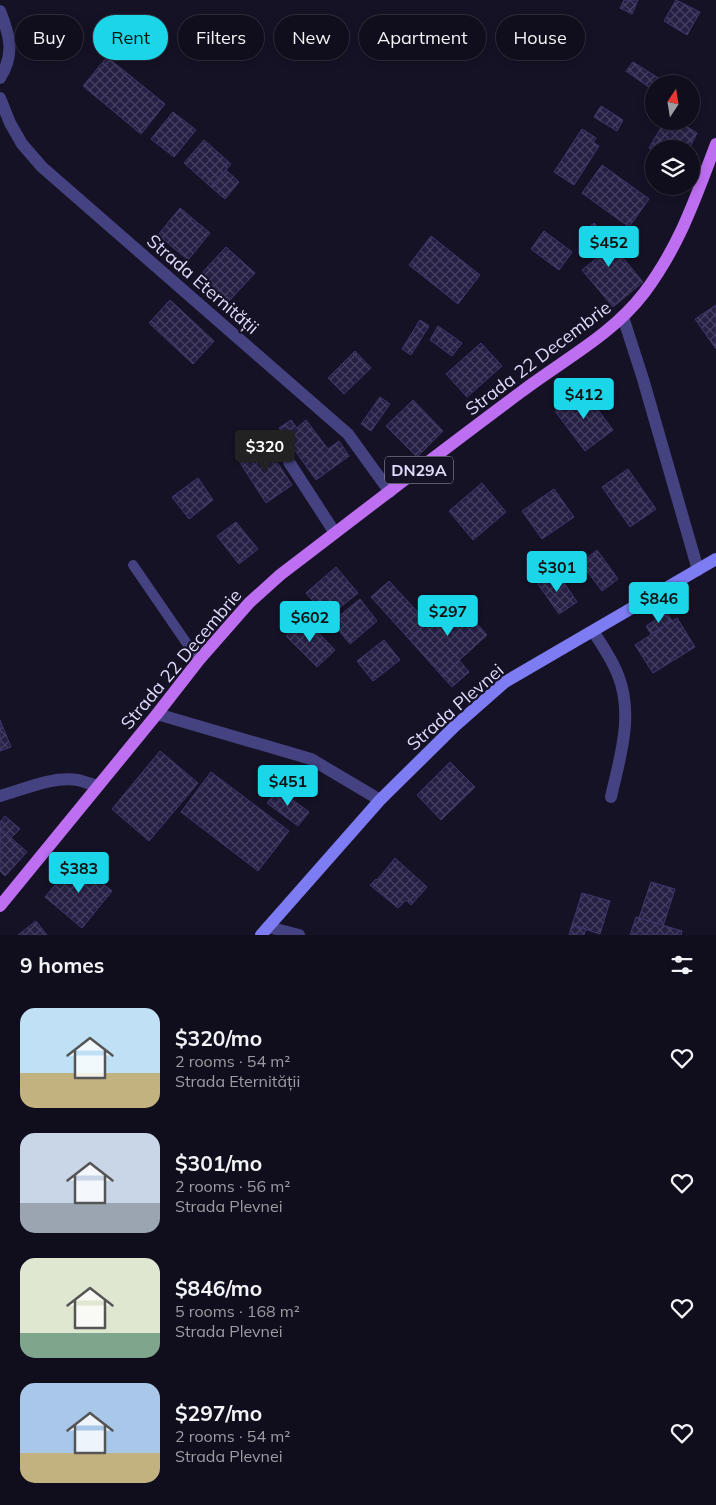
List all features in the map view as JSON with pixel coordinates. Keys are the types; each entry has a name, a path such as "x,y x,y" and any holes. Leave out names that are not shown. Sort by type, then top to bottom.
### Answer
{"main road":[{"name":"Strada 22 Decembrie","path":"0,906 200,660 249,603 280,575 522,391 588,345 623,317 664,265 691,211 716,144"}],"street":[{"path":"0,11 7,29 10,46 9,60 0,78"},
{"name":"Strada Eternității","path":"0,98 10,123 22,144 42,167 348,434 390,492"},
{"path":"623,317 646,389 698,570"},
{"path":"289,462 335,533"},
{"name":"Strada Plevnei","path":"265,931 380,800 455,726 505,682 716,559"},
{"path":"593,631 618,674 626,699 626,730 611,797"},
{"path":"157,714 311,759 380,800"},
{"path":"0,796 57,780 78,780 98,786"},
{"path":"265,931 299,935"}],"lane":[{"path":"133,565 200,660"}],"building":[{"path":"624,0 638,0 632,14 620,8"},
{"path":"676,0 700,12 687,35 664,21"},
{"path":"105,60 111,60 165,104 141,134 83,86"},
{"path":"633,62 654,75 645,75 645,84 626,71"},
{"path":"601,106 623,120 617,131 594,117"},
{"path":"173,112 196,130 174,157 151,139"},
{"path":"582,129 596,138 593,142 599,146 574,185 554,172"},
{"path":"660,130 692,130 697,133 694,140 654,140"},
{"path":"204,140 231,164 211,187 184,163"},
{"path":"602,165 649,199 629,227 582,193"},
{"path":"226,170 239,182 225,199 211,187"},
{"path":"180,208 210,233 188,260 158,235"},
{"path":"594,223 643,282 613,307 582,270 597,258 579,236"},
{"path":"544,231 572,252 559,270 531,249"},
{"path":"431,236 480,275 458,304 409,265"},
{"path":"226,247 255,273 229,301 200,275"},
{"path":"170,300 214,341 193,364 149,323"},
{"path":"716,305 716,349 695,319"},
{"path":"420,320 429,326 411,355 402,349"},
{"path":"438,326 462,343 452,356 430,340"},
{"path":"481,343 502,366 467,397 446,374"},
{"path":"355,351 371,368 344,394 328,378"},
{"path":"583,390 613,430 585,451 555,411"},
{"path":"380,397 390,404 371,431 361,424"},
{"path":"413,400 443,431 417,457 386,426"},
{"path":"291,420 297,428 306,420 328,449 339,441 349,456 316,480 279,428"},
{"path":"263,441 292,485 266,503 237,458"},
{"path":"628,469 656,509 630,527 602,487"},
{"path":"198,478 213,500 189,519 172,497"},
{"path":"482,483 506,512 473,540 449,511"},
{"path":"554,489 574,517 542,539 522,511"},
{"path":"236,522 258,549 239,564 217,536"},
{"path":"597,550 618,579 602,591 581,563"},
{"path":"336,567 358,593 327,618 306,593"},
{"path":"556,571 577,602 559,614 538,584"},
{"path":"389,581 427,622 409,639 371,597"},
{"path":"454,598 487,635 442,676 409,639"},
{"path":"360,599 377,621 350,644 332,622"},
{"path":"667,613 672,621 651,634 646,626"},
{"path":"304,618 335,650 317,667 286,636"},
{"path":"677,618 695,647 653,673 635,645"},
{"path":"384,640 400,660 373,681 357,661"},
{"path":"459,660 469,672 452,687 442,676"},
{"path":"0,720 11,747 0,751"},
{"path":"160,751 198,783 149,841 112,809"},
{"path":"450,762 475,787 441,820 417,795"},
{"path":"211,772 289,831 258,871 181,812"},
{"path":"278,789 309,812 298,826 267,803"},
{"path":"5,816 20,829 11,838 0,828 0,822"},
{"path":"0,828 27,852 5,876 0,871"},
{"path":"395,858 427,887 411,905 406,900 398,908 370,885 377,880"},
{"path":"75,861 112,891 82,928 45,897"},
{"path":"651,882 675,889 663,926 639,918"},
{"path":"582,893 610,901 600,934 572,925"},
{"path":"636,917 682,931 681,935 630,935"},
{"path":"36,921 47,935 18,935"},
{"path":"572,925 586,929 584,935 569,935"}]}
